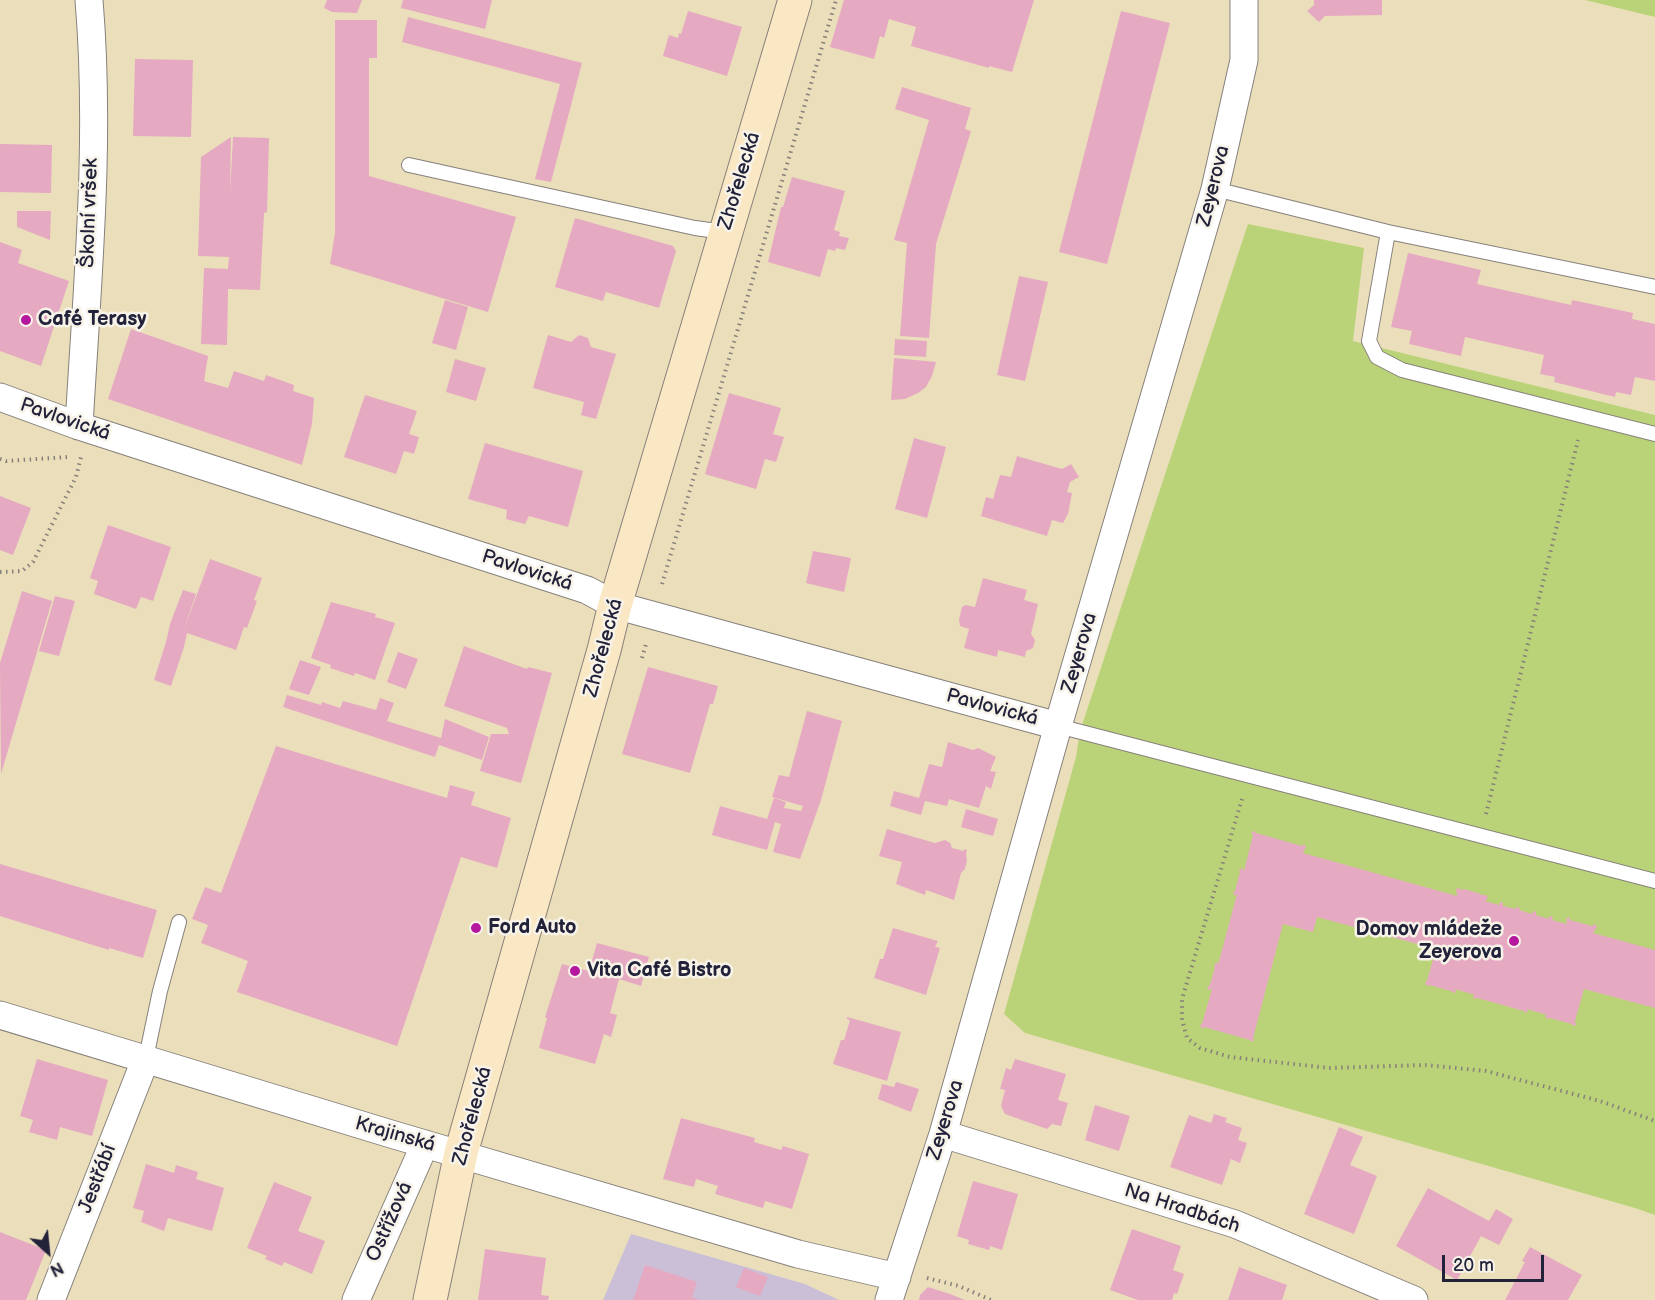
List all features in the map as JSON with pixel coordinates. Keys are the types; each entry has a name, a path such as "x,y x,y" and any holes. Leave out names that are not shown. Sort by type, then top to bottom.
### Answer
{"main road":[{"name":"Zhořelecká","path":"430,1300 461,1153 615,605 724,232 795,0"}],"street":[{"name":"Školní vršek","path":"86,428 93,187 94,56 89,0"},
{"name":"Zeyerova","path":"893,1288 943,1134 1058,726 1215,189 1244,60 1244,0"},
{"name":"Pavlovická","path":"0,397 86,428 587,590 615,605 1058,726"},
{"name":"Krajinská","path":"0,1015 798,1254 893,1288"},
{"name":"Jestřábí","path":"51,1300 146,1058"},
{"name":"Na Hradbách","path":"943,1134 1235,1224 1414,1300"},
{"name":"Ostřížová","path":"356,1300 425,1144"}],"lane":[{"path":"409,165 695,228 724,232"},
{"path":"1215,189 1388,232 1655,287"},
{"path":"1388,232 1369,341 1377,357 1402,370 1655,434"},
{"path":"1058,726 1655,881"},
{"path":"146,1058 160,991 179,922"}],"path":[{"path":"662,584 836,0"},
{"path":"1481,837 1583,416"},
{"path":"0,572 22,571 33,562 76,477 86,428"},
{"path":"0,459 6,461 81,456"},
{"path":"1249,776 1182,999 1182,1020 1187,1038 1200,1048 1230,1057 1329,1068 1425,1065 1486,1071 1600,1101 1655,1121"},
{"path":"893,1288 925,1277 959,1286 991,1300"}],"shaded area":[{"path":"631,1234 805,1284 839,1300 603,1300"}],"green space":[{"path":"1585,0 1655,0 1655,17"},
{"path":"1248,224 1364,248 1353,341 1655,415 1655,1215 1025,1033 1004,1014 1076,757 1080,731"}],"building":[{"path":"327,0 362,0 357,13 332,12 324,8"},
{"path":"403,0 492,0 485,29 401,8"},
{"path":"844,0 1034,0 1012,72 989,66 989,68 911,46 916,27 889,19 884,38 880,36 874,59 830,47"},
{"path":"1314,0 1382,0 1382,15 1325,16 1319,22 1307,11 1314,5"},
{"path":"688,11 742,27 727,76 663,56 669,35 678,38 679,33 681,34"},
{"path":"1121,11 1170,23 1107,264 1059,252"},
{"path":"408,17 582,63 551,182 535,179 560,84 402,42"},
{"path":"335,20 377,20 377,58 369,58 369,176 516,217 488,312 330,264 335,233"},
{"path":"135,59 193,60 191,137 133,136"},
{"path":"902,87 971,108 965,129 971,131 936,244 929,338 900,336 907,243 894,240 929,120 895,109"},
{"path":"231,137 230,193 233,137 269,138 267,212 264,213 260,290 228,289 227,345 201,344 204,268 228,269 229,257 198,256 201,157"},
{"path":"0,144 52,145 51,193 0,192"},
{"path":"792,177 845,191 834,230 840,232 839,236 849,238 845,250 828,249 820,277 768,262 781,207 783,207"},
{"path":"17,211 51,211 50,240 17,227"},
{"path":"575,218 673,246 676,251 659,308 606,292 603,301 555,287"},
{"path":"0,242 22,250 18,263 69,281 41,366 0,351"},
{"path":"1408,253 1481,270 1477,284 1571,305 1572,300 1633,313 1632,319 1655,324 1655,381 1635,377 1631,395 1616,392 1615,397 1554,382 1555,377 1540,374 1544,355 1465,337 1461,356 1409,344 1412,331 1391,327"},
{"path":"1019,276 1048,282 1025,381 997,375"},
{"path":"445,300 468,307 456,350 432,343"},
{"path":"131,329 208,356 204,381 228,388 234,371 264,381 266,375 294,385 293,391 314,398 312,424 302,465 108,399"},
{"path":"548,335 571,342 579,335 588,338 591,347 616,354 596,419 581,415 584,402 533,388"},
{"path":"895,339 927,341 926,357 894,355"},
{"path":"894,358 936,362 926,387 905,399 891,400"},
{"path":"455,359 486,368 476,401 446,392"},
{"path":"729,393 781,408 773,434 784,437 776,462 765,459 756,489 705,474"},
{"path":"365,395 417,411 409,434 419,437 414,454 404,451 396,474 344,457"},
{"path":"914,438 946,447 927,518 895,509"},
{"path":"485,443 583,471 568,527 529,516 525,524 506,519 507,510 468,499"},
{"path":"1017,456 1062,469 1071,464 1079,477 1070,482 1067,492 1072,493 1068,514 1063,523 1052,520 1047,536 981,516 986,497 993,499 1000,475 1011,477"},
{"path":"0,496 31,508 13,555 0,550"},
{"path":"108,525 171,547 153,601 141,597 136,609 94,594 98,581 90,578"},
{"path":"813,551 851,558 844,592 806,583"},
{"path":"210,559 262,578 254,600 257,601 247,628 244,627 236,650 187,633 171,686 154,680 170,624 183,590 196,594 183,632"},
{"path":"983,578 1027,590 1024,600 1038,604 1031,634 1035,640 1033,648 1026,651 1025,657 998,650 997,657 964,648 969,629 960,626 962,607 966,605 975,607"},
{"path":"22,591 52,601 1,774 0,663"},
{"path":"55,596 75,601 59,656 39,651"},
{"path":"331,602 376,614 375,617 395,623 375,680 330,668 331,665 311,658"},
{"path":"464,646 527,669 528,667 552,673 521,783 480,771 491,734 509,734 507,728 444,706"},
{"path":"398,652 418,659 406,689 387,682"},
{"path":"300,660 321,667 309,695 289,689"},
{"path":"648,667 718,686 713,704 710,704 690,773 622,754"},
{"path":"287,695 321,705 322,702 340,708 343,701 376,710 380,698 394,703 387,721 441,738 445,719 489,737 482,760 439,745 435,757 283,707"},
{"path":"807,711 842,721 821,800 800,859 773,852 781,824 775,822 767,850 712,835 720,806 767,819 774,798 786,802 784,808 801,811 803,806 772,797 779,775 789,777"},
{"path":"948,742 973,750 978,748 996,757 990,771 996,772 991,789 986,786 979,808 949,799 947,806 925,801 921,815 890,806 894,791 919,798 929,764 942,767"},
{"path":"276,746 447,798 450,785 475,792 471,805 511,818 497,868 461,857 397,1046 237,992 248,961 201,943 208,925 192,919 205,887 221,893"},
{"path":"966,809 998,819 993,836 961,827"},
{"path":"887,829 935,843 945,840 952,848 967,850 965,869 961,873 954,900 926,890 925,895 896,884 902,862 879,856"},
{"name":"Domov mládeže Zeyerova","path":"1251,832 1302,846 1304,844 1306,847 1303,853 1457,896 1456,889 1464,889 1486,895 1488,898 1485,901 1499,905 1500,902 1503,906 1520,908 1519,910 1532,914 1533,911 1536,915 1549,919 1549,916 1553,917 1552,920 1567,924 1566,919 1569,917 1570,920 1592,926 1595,924 1597,927 1593,933 1655,950 1655,1008 1584,989 1575,1021 1576,1025 1547,1019 1545,1016 1547,1015 1527,1009 1525,1013 1474,999 1475,995 1455,989 1456,992 1453,993 1427,986 1425,983 1436,949 1317,917 1313,932 1283,924 1254,1040 1251,1042 1204,1027 1202,1029 1200,1025 1212,989 1209,990 1207,987 1210,985 1214,965 1217,962 1218,965 1237,894 1235,896 1233,892 1239,870 1242,868 1244,871 1253,835"},
{"path":"0,864 157,910 143,958 109,948 109,950 0,916"},
{"path":"893,928 938,941 935,947 940,948 926,995 874,978"},
{"path":"597,943 649,957 641,986 619,979 610,1013 617,1015 611,1037 604,1034 595,1064 539,1048 547,1018 545,1017 562,964 589,971"},
{"path":"847,1017 901,1032 887,1081 833,1064 850,1020"},
{"path":"37,1059 108,1080 92,1136 60,1127 57,1140 29,1132 33,1120 20,1116"},
{"path":"1015,1059 1066,1074 1058,1100 1068,1103 1061,1126 1052,1124 1047,1129 1005,1114 1001,1106 1005,1090 1000,1089 1006,1068 1011,1070"},
{"path":"896,1082 919,1089 911,1112 878,1099 882,1084 894,1087"},
{"path":"1095,1105 1130,1116 1119,1151 1085,1140"},
{"path":"1214,1114 1227,1118 1225,1122 1242,1128 1238,1140 1247,1143 1240,1163 1231,1159 1222,1185 1170,1167 1189,1115 1211,1123"},
{"path":"681,1118 755,1138 754,1142 781,1150 783,1146 809,1154 792,1209 765,1201 763,1208 715,1194 718,1186 696,1179 694,1187 663,1179"},
{"path":"1339,1127 1363,1137 1350,1165 1377,1176 1354,1234 1304,1214"},
{"path":"146,1164 174,1173 176,1165 198,1172 196,1179 224,1188 212,1231 168,1218 164,1231 141,1222 144,1211 133,1208"},
{"path":"973,1181 1018,1194 1002,1250 990,1246 989,1250 968,1244 969,1240 957,1236"},
{"path":"274,1182 312,1197 298,1231 325,1241 312,1274 284,1262 282,1266 265,1259 267,1256 247,1248"},
{"path":"1428,1188 1489,1221 1496,1209 1513,1219 1499,1245 1481,1236 1457,1280 1396,1246"},
{"path":"1132,1229 1181,1246 1173,1270 1184,1274 1177,1294 1174,1293 1172,1300 1138,1300 1110,1290"},
{"path":"0,1232 46,1250 26,1300 0,1300"},
{"path":"1530,1247 1582,1275 1568,1300 1505,1300 1525,1262 1522,1261"},
{"path":"485,1249 546,1258 541,1295 549,1296 548,1300 478,1300"},
{"path":"645,1265 697,1282 692,1297 700,1300 633,1300"},
{"path":"1239,1267 1287,1285 1282,1300 1228,1300"},
{"path":"744,1268 768,1277 760,1296 736,1287"},
{"path":"928,1287 965,1300 919,1300 920,1295"}],"place":[{"name":"Café Terasy","path":"26,320"},
{"name":"Ford Auto","path":"476,928"},
{"name":"Domov mládeže Zeyerova","path":"1514,941"},
{"name":"Vita Café Bistro","path":"575,971"}]}
